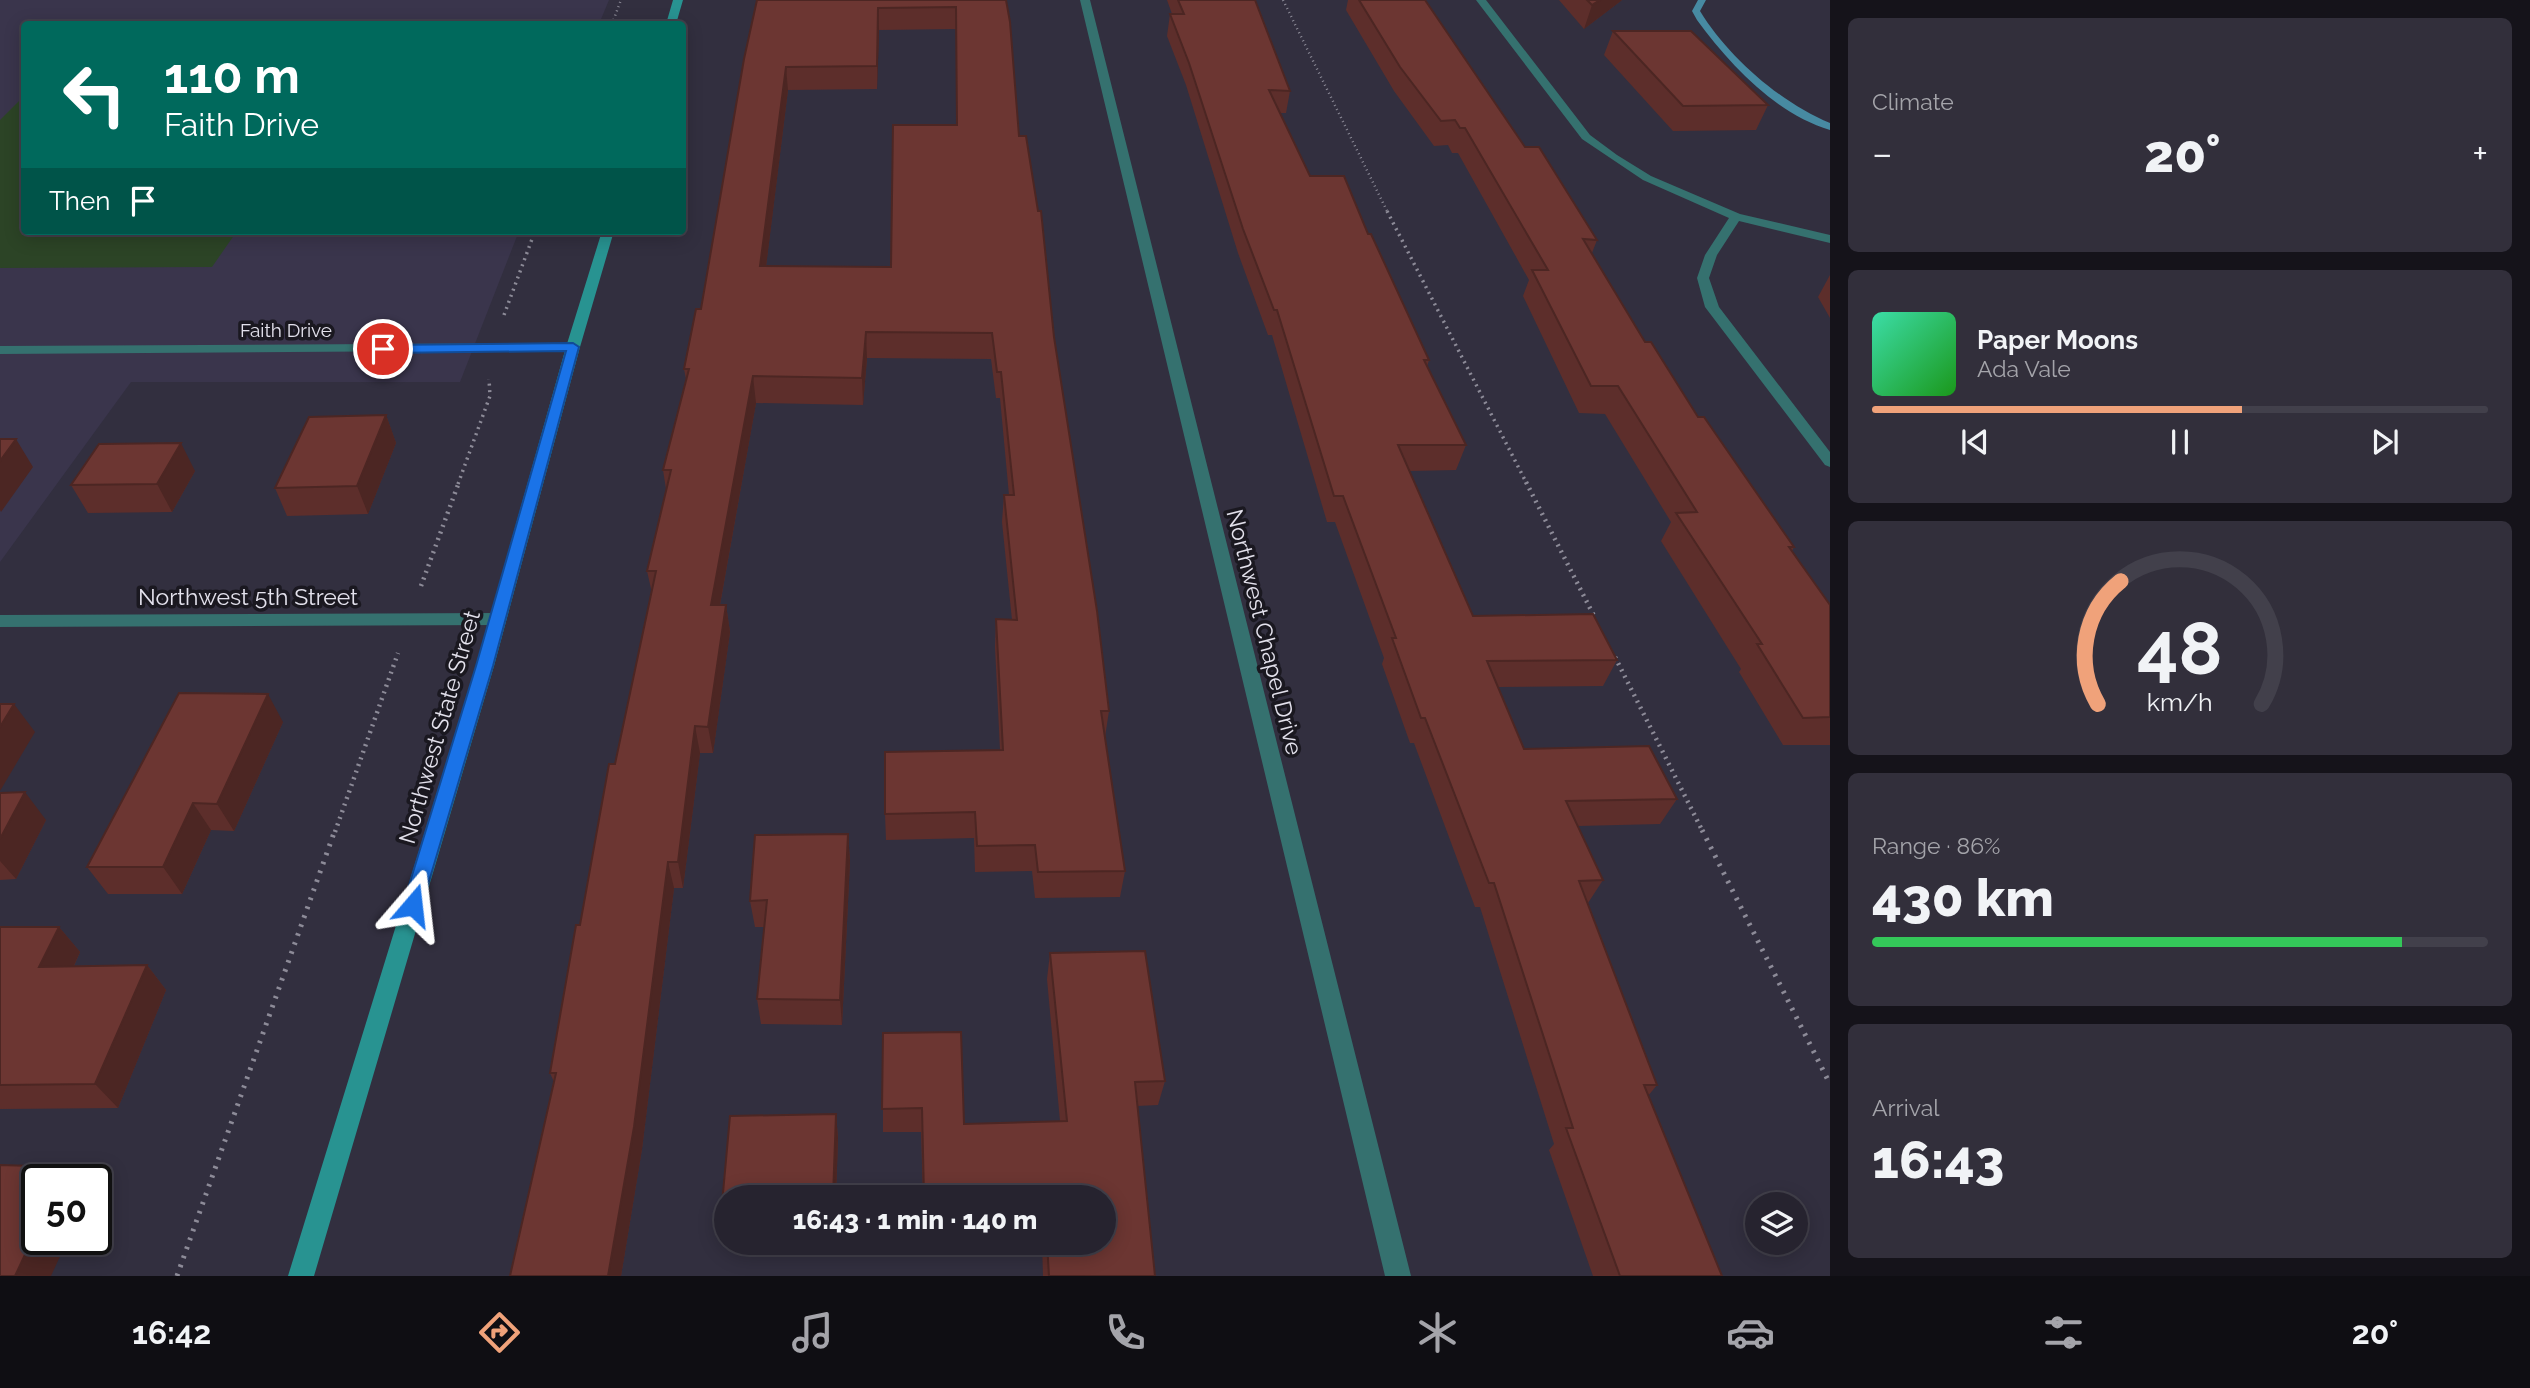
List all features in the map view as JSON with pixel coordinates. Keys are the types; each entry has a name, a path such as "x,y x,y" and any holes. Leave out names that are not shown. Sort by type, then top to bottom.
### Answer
{"main road":[{"path":"672,21 678,0"},
{"name":"Northwest State Street","path":"301,1276 497,619 607,235"}],"street":[{"name":"Northwest Chapel Drive","path":"1085,0 1398,1276"},
{"path":"1481,0 1586,137 1647,178 1736,217 1830,239"},
{"path":"1736,217 1711,255 1703,278 1712,307 1830,462"},
{"name":"Faith Drive","path":"0,350 573,347"},
{"name":"Northwest 5th Street","path":"0,621 497,619"}],"path":[{"path":"613,21 621,0"},
{"path":"1283,0 1379,196 1597,622"},
{"path":"177,1276 490,396 491,384 485,371 534,235"},
{"path":"1609,646 1830,1084"}],"shaded area":[{"path":"0,0 609,0 600,21 21,21 21,235 517,235 460,382 131,382 0,562"}],"green space":[{"path":"21,99 21,235 234,235 212,267 0,268 0,120"}],"building":[{"path":"757,0 1006,0 1019,136 1026,136 1038,211 1041,211 1054,337 1097,611 1109,711 1101,711 1125,871 1038,872 1035,845 977,846 975,812 885,814 885,752 1003,750 996,619 1017,620 1004,495 1014,495 1001,372 997,372 992,333 866,332 862,378 753,376 711,605 726,605 708,727 695,726 678,862 668,862 634,1127 608,1276 510,1276 556,1073 550,1073 576,925 580,925 609,764 615,764 656,571 647,571 671,470 663,470 689,369 684,369 696,309 701,309 744,59","holes":["956,7 957,125 893,125 891,267 760,266 786,67 877,66 878,8"]},
{"path":"1178,0 1255,0 1290,91 1269,90 1310,176 1344,176 1368,234 1371,234 1429,360 1424,360 1466,445 1398,445 1473,616 1593,614 1617,660 1487,661 1524,749 1649,746 1677,799 1566,801 1603,880 1579,881 1657,1085 1644,1085 1722,1276 1620,1276 1566,1128 1573,1128 1494,883 1489,883 1425,718 1421,718 1392,638 1396,638 1343,496 1334,496 1277,310 1274,310 1243,229 1189,63 1170,14 1184,14"},
{"path":"1359,0 1425,0 1525,147 1539,147 1597,240 1583,239 1645,342 1651,342 1698,417 1704,417 1794,547 1789,547 1830,605 1830,717 1803,718 1757,644 1762,644 1676,513 1697,512 1618,386 1591,386 1532,270 1548,270 1465,128 1460,128 1455,120 1441,121 1400,67"},
{"path":"1587,0 1600,0 1592,5"},
{"path":"1613,31 1691,31 1768,105 1683,106"},
{"path":"386,415 357,486 275,488 309,417"},
{"path":"0,439 16,439 0,461"},
{"path":"181,443 157,484 71,485 99,444"},
{"path":"179,693 268,694 217,804 193,803 163,867 87,867"},
{"path":"0,704 14,704 0,727"},
{"path":"25,792 0,839 0,793"},
{"path":"848,834 840,1000 757,999 767,900 750,901 755,835"},
{"path":"0,927 59,927 39,967 147,965 95,1084 0,1085"},
{"path":"1145,951 1165,1081 1135,1082 1155,1276 1049,1276 1048,1255 1116,1255 1116,1185 924,1185 922,1108 882,1109 883,1033 961,1032 964,1124 1067,1121 1050,953"},
{"path":"836,1114 833,1185 724,1185 730,1116"},
{"path":"0,1165 21,1166 21,1255 25,1255 15,1276 0,1276"}],"waterway":[{"path":"1702,0 1696,11 1735,59 1793,110 1830,127"}],"route":[{"path":"383,349 573,347 485,666 413,905"}]}
